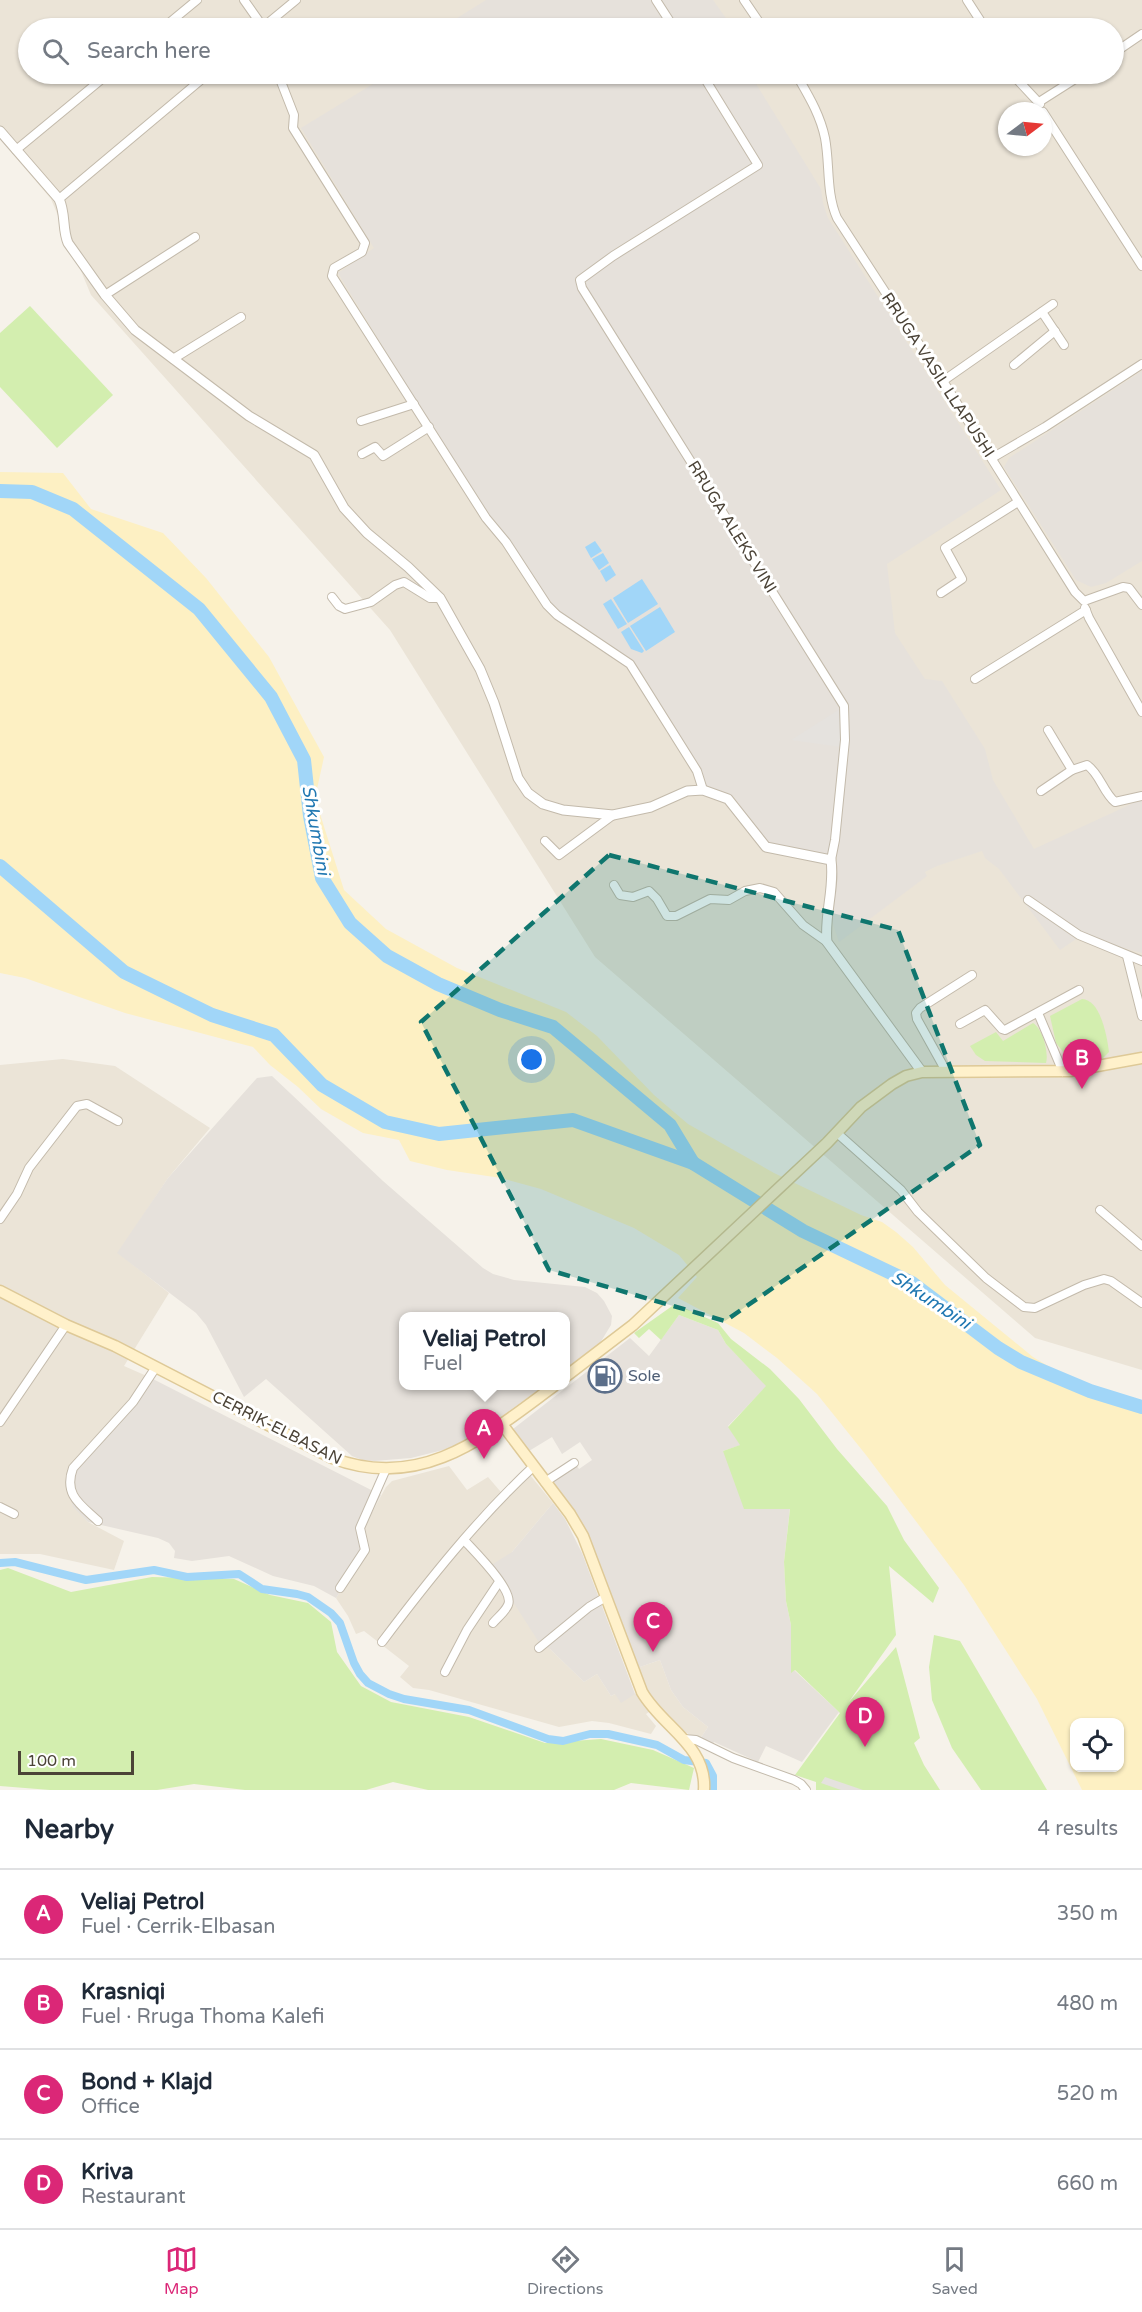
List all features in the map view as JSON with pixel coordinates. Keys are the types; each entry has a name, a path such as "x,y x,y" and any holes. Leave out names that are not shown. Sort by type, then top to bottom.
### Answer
{"main road":[{"path":"570,1373 633,1325 827,1143 861,1107 906,1076 922,1072 946,1071 1063,1072 1142,1058"},
{"name":"CERRIK-ELBASAN","path":"0,1291 66,1325 115,1346 332,1458 350,1464 386,1469 450,1455 482,1439 549,1390"},
{"path":"502,1424 570,1514 583,1536 642,1692 657,1714 684,1739 700,1762 704,1790"}],"street":[{"path":"175,18 197,0"},
{"path":"244,0 256,18"},
{"path":"275,18 296,0"},
{"path":"656,0 668,18"},
{"path":"744,0 756,18"},
{"path":"967,0 979,18"},
{"path":"1124,46 1142,34"},
{"path":"16,150 96,84"},
{"path":"59,199 196,84"},
{"path":"282,84 294,115 293,128 365,243 362,252 334,268 332,276 486,518 506,542 552,610 630,664 697,771 703,790"},
{"name":"RRUGA ALEKS VINI","path":"708,84 758,165 613,256 580,280 582,288 844,706 844,740 835,840 831,860 833,872 825,931 827,942"},
{"name":"RRUGA VASIL LLAPUSHI","path":"802,84 822,125 828,156 832,201 837,218 943,381 1075,592 1084,601"},
{"path":"1022,84 1039,102 1067,84"},
{"path":"1052,125 1142,266"},
{"path":"0,131 59,199 64,209 65,236 68,243 105,295 135,330 249,416 314,455 344,508 367,533 408,567 440,598 480,669 494,703 518,778 528,793 543,804 563,810 613,815 651,807 687,791 703,790 728,799 766,847 831,860"},
{"path":"105,295 195,237"},
{"path":"943,381 1053,304"},
{"path":"1042,312 1064,345"},
{"path":"173,359 241,317"},
{"path":"1014,365 1054,331"},
{"path":"992,458 1045,427 1142,364"},
{"path":"361,421 414,404"},
{"path":"362,454 375,447 383,456 429,427"},
{"path":"941,593 962,579 945,548 1018,502"},
{"path":"332,597 339,606 345,609 371,602 395,585 404,582 430,598 440,598"},
{"path":"1142,605 1134,593 1124,586 1084,601 1086,610 1142,712"},
{"path":"975,680 1086,610"},
{"path":"1048,730 1072,770"},
{"path":"1041,791 1072,770 1087,765 1115,802 1142,796"},
{"path":"545,841 559,855 613,815"},
{"path":"614,885 620,895 633,897 649,891 657,899 667,916 676,916 710,899 729,900 745,891 760,888 774,892 803,925 827,942 922,1072"},
{"path":"1028,900 1078,935 1142,961"},
{"path":"1127,956 1142,1016"},
{"path":"946,1071 917,1019 916,1013 920,1008 972,975"},
{"path":"960,1024 985,1010 1005,1030 1079,990"},
{"path":"1038,1013 1063,1072"},
{"path":"0,1219 17,1194 29,1168 77,1106 87,1104 118,1121"},
{"path":"837,1133 900,1190 918,1212 986,1278 1024,1307 1035,1308 1084,1285 1104,1279 1142,1303"},
{"path":"1100,1210 1142,1246"},
{"path":"0,1422 66,1325"},
{"path":"98,1521 75,1500 71,1492 70,1478 73,1468 133,1402 156,1367"},
{"path":"544,1482 574,1463"},
{"path":"382,1642 464,1540 509,1489 534,1466"},
{"path":"340,1588 364,1550 360,1528 386,1469"},
{"path":"0,1508 14,1514"},
{"path":"464,1540 492,1571 508,1597 509,1604 493,1623"},
{"path":"445,1672 467,1630 499,1582"},
{"path":"539,1648 589,1607 606,1597"},
{"path":"684,1739 696,1740 733,1758 794,1780 806,1790"}],"highlighted area":[{"path":"609,855 898,930 980,1145 725,1321 549,1270 421,1022"}],"shaded area":[{"path":"0,0 1142,0 1142,1370 1035,1338 595,957 390,630 91,295 51,199 0,139"},
{"path":"486,0 713,0 726,18 457,18"},
{"path":"373,84 756,84 821,189 828,218 1001,490 887,564 895,633 925,679 942,681 985,749 993,780 1034,849 1142,799 1142,953 1085,933 1060,950 999,869 985,858 982,851 925,872 927,876 839,942 832,921 837,856 766,844 734,797 709,790 632,665 553,612 493,518 488,520 338,273 374,248 301,128"},
{"path":"1142,371 1142,561 1106,583 1091,587 1076,580 1004,467 1009,458"},
{"path":"840,709 841,747 791,740"},
{"path":"63,1059 115,1066 210,1128 168,1178 118,1253 169,1293 124,1366 149,1377 69,1492 74,1507 88,1522 124,1541 114,1570 40,1554 0,1554 0,1065"},
{"path":"272,1076 383,1181 483,1268 493,1274 514,1280 585,1287 597,1293 612,1316 611,1325 597,1348 570,1367 570,1312 399,1312 399,1390 538,1390 477,1434 451,1448 411,1458 374,1461 352,1456 266,1379 244,1397 206,1325 196,1313 117,1253 168,1178 257,1078"},
{"path":"679,1315 718,1330 726,1344 767,1386 728,1426 741,1445 723,1451 790,1508 784,1562 786,1601 791,1625 791,1672 794,1670 839,1712 802,1762 766,1746 758,1762 714,1742 711,1746 700,1739 708,1727 683,1707 671,1690 660,1660 637,1668 604,1579 551,1483 577,1466 579,1469 592,1460 580,1442 562,1454 552,1437 529,1451 513,1429 563,1390 570,1390 570,1385 630,1338 649,1356"},
{"path":"149,1377 381,1495 366,1523 364,1533 367,1549 336,1598 314,1586 273,1576 229,1556 192,1561 174,1558 175,1551 169,1543 158,1538 88,1522 73,1507 69,1492 73,1471"},
{"path":"449,1466 467,1490 488,1477 506,1498 530,1475 553,1503 512,1552 550,1649 584,1682 597,1674 611,1696 635,1694 645,1689 637,1668 660,1660 671,1690 683,1707 708,1727 700,1739 684,1732 655,1708 646,1714 656,1726 651,1734 592,1721 559,1727 429,1690 413,1688 400,1677 409,1666 364,1631 356,1634 336,1598 367,1549 364,1533 366,1523 386,1487 392,1481"},
{"path":"553,1503 565,1519 582,1553 635,1694 621,1703 615,1694 611,1696 597,1674 584,1682 550,1649 540,1644 490,1566 512,1552"},
{"path":"825,1777 863,1790 841,1790 821,1783"}],"green space":[{"path":"30,306 113,395 57,448 0,387 0,333"},
{"path":"1082,999 1089,1001 1098,1012 1105,1029 1109,1052 1103,1058 1072,1063 1056,1043 1050,1016"},
{"path":"1033,1023 1040,1030 1044,1042 1047,1053 1046,1063 985,1061 976,1055 970,1046 996,1032 1003,1041"},
{"path":"675,1304 718,1323 731,1339 770,1369 799,1399 837,1449 887,1506 904,1540 939,1588 933,1603 889,1566 896,1635 848,1703 896,1647 920,1738 914,1743 924,1765 940,1790 816,1790 816,1782 795,1775 840,1713 795,1670 791,1673 791,1625 786,1601 784,1562 790,1509 744,1509 723,1451 740,1445 728,1427 766,1386 726,1344 718,1330 679,1315 661,1340 649,1329 639,1338 634,1333"},
{"path":"8,1568 71,1592 152,1577 234,1579 270,1595 308,1603 331,1622 337,1652 361,1686 391,1702 469,1717 545,1743 601,1739 653,1750 694,1768 689,1790 631,1783 614,1790 428,1790 393,1782 366,1790 245,1790 194,1784 157,1790 50,1790 0,1786 0,1570"},
{"path":"934,1635 960,1641 1047,1790 981,1790 952,1748 932,1700 929,1667"}],"sand":[{"name":"Shkumbini","path":"0,472 63,473 91,509 163,533 206,578 269,657 324,757 315,798 344,890 386,929 457,968 566,1012 597,1036 654,1095 688,1124 774,1173 861,1215 882,1222 896,1232 913,1247 945,1285 1033,1357 1058,1372 1142,1401 1142,1790 1082,1790 1073,1772 1124,1772 1124,1718 1070,1718 1070,1766 1037,1699 964,1585 817,1394 777,1358 744,1333 678,1298 697,1277 679,1255 634,1228 541,1189 501,1178 447,1170 410,1161 399,1140 363,1133 321,1109 270,1065 253,1047 125,1013 25,978 0,973"}],"water":[{"path":"595,541 602,551 591,558 585,547"},
{"path":"603,553 609,563 599,570 592,559"},
{"path":"610,565 616,575 606,582 600,571"},
{"path":"642,579 658,604 628,623 613,598"},
{"path":"611,599 627,624 618,629 603,604"},
{"path":"660,607 675,632 646,651 630,626"},
{"path":"629,627 644,651 642,653 631,649 621,632"}],"waterway":[{"name":"Shkumbini","path":"0,491 32,492 73,509 199,609 271,697 304,760 310,816 322,878 350,923 387,956 438,984 500,1010 553,1027 670,1125 693,1163"},
{"name":"Shkumbini","path":"0,866 124,972 212,1015 274,1035 322,1085 385,1122 439,1134 573,1120 693,1163 803,1231 912,1283 998,1348 1021,1362 1090,1391 1142,1407"},
{"path":"0,1563 15,1562 86,1580 154,1570 187,1577 239,1574 262,1589 308,1597 331,1613 340,1623 360,1674 368,1683 389,1694 404,1699 469,1710 548,1739 563,1741 590,1734 608,1734 657,1745 684,1760 706,1763 713,1776 713,1790"}],"place":[{"name":"Krasniqi","path":"1082,1089"},
{"name":"Sole","path":"605,1376"},
{"name":"Veliaj Petrol","path":"484,1459"},
{"name":"Bond + Klajd","path":"653,1652"},
{"name":"Kriva","path":"865,1747"}]}
